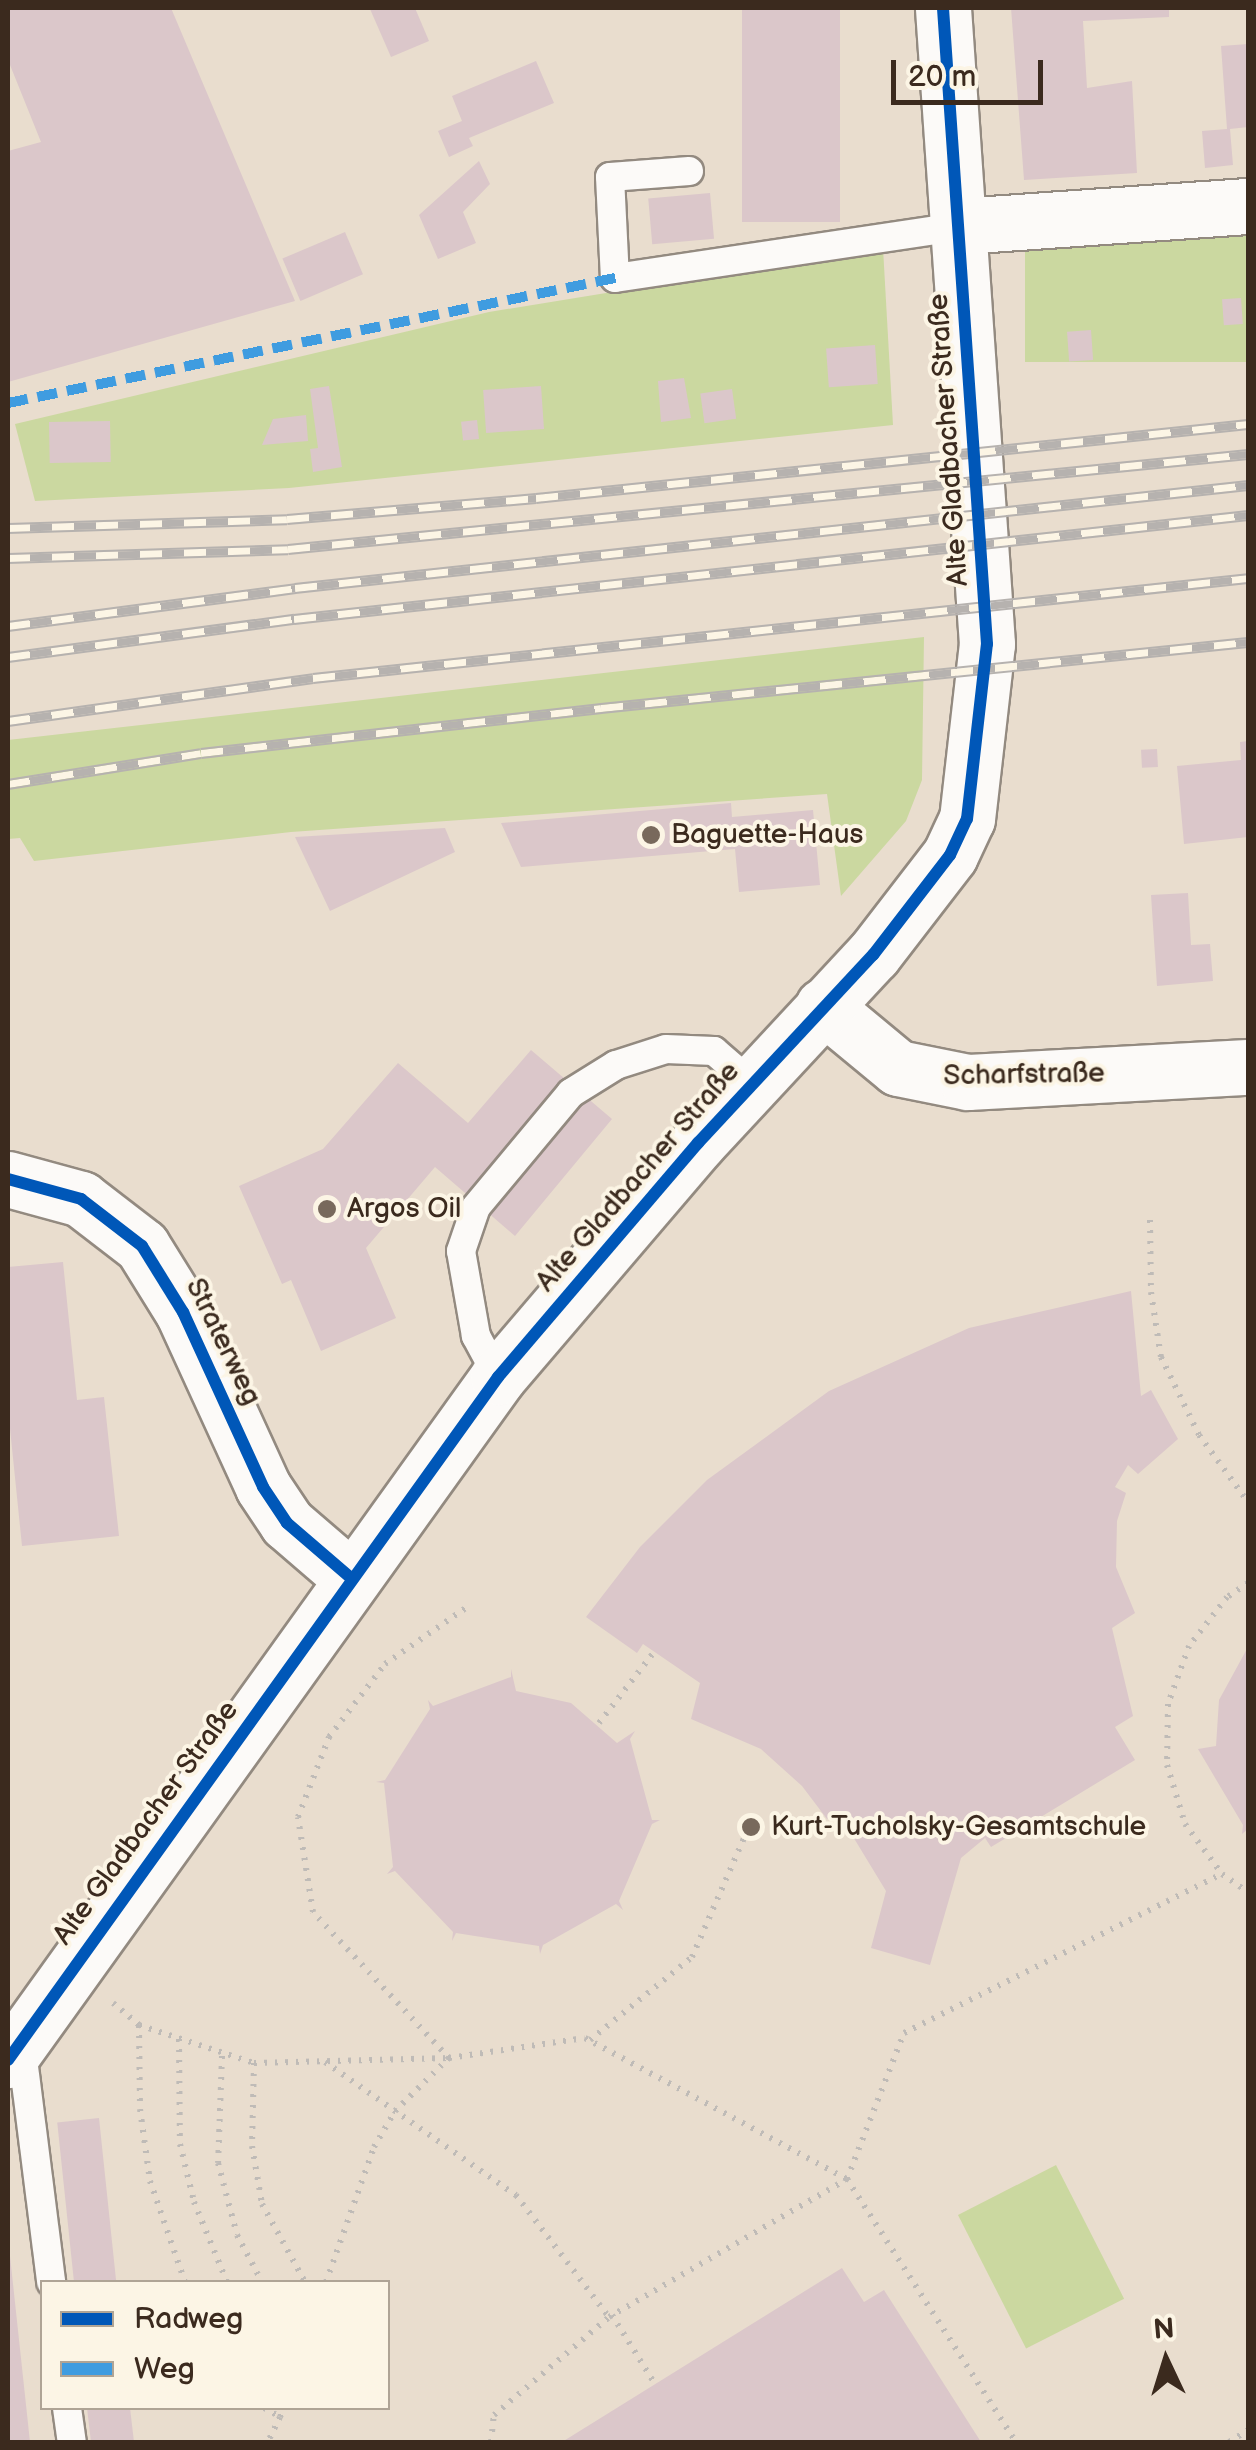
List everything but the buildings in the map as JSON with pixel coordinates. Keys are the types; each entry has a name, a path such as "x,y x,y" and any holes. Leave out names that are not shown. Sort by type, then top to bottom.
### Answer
{"street":[{"name":"Alte Gladbacher Straße","path":"14,2051 498,1377 752,1084 873,956 939,869 967,819 987,644 943,8"},
{"path":"961,226 1248,206"},
{"name":"Scharfstraße","path":"824,1006 876,1056 953,1080 1248,1066"},
{"name":"Straterweg","path":"8,1180 81,1199 142,1246 183,1312 263,1487 311,1549 351,1578"}],"lane":[{"path":"690,171 610,176 615,278 961,226"},
{"path":"498,1377 476,1336 462,1251 476,1207 571,1093 616,1065 666,1049 714,1051 752,1084"},
{"path":"14,2051 51,2280"},
{"path":"68,2410 72,2442"}],"path":[{"path":"1150,1220 1151,1292 1161,1357 1198,1435 1248,1502"},
{"path":"1248,1583 1227,1597 1189,1646 1168,1704 1167,1765 1185,1824 1222,1874 1248,1892"},
{"path":"449,2058 313,1912 298,1817 329,1737 385,1664 467,1607"},
{"path":"599,1723 654,1652"},
{"path":"73,1968 139,2025 222,2056 254,2063 449,2058 590,2040 692,1957 744,1838"},
{"path":"491,2442 494,2415 611,2316 848,2179 904,2034 1222,1874"},
{"path":"139,2025 140,2109 150,2180 185,2280"},
{"path":"179,2039 180,2144 194,2202 226,2280"},
{"path":"590,2040 848,2179 1016,2442"},
{"path":"222,2056 218,2163 237,2235 261,2280"},
{"path":"327,2280 374,2147 395,2111 449,2058"},
{"path":"325,2062 516,2195 611,2316 655,2384"},
{"path":"254,2063 252,2146 262,2204 304,2280"},
{"path":"268,2410 280,2417"},
{"path":"268,2442 283,2410"},
{"path":"1229,2442 1248,2430"}],"green space":[{"path":"1025,231 1248,231 1248,362 1025,362"},
{"path":"883,248 893,425 289,488 35,501 15,424 489,312"},
{"path":"924,637 922,780 906,821 841,896 827,794 291,832 34,861 20,838 8,839 8,740"},
{"path":"1056,2165 1124,2299 1026,2349 958,2215"}],"railway":[{"path":"8,528 287,519 536,498 1248,424"},
{"path":"8,558 288,549 1248,454"},
{"path":"8,626 295,588 1248,485"},
{"path":"8,657 294,619 1248,515"},
{"path":"8,721 313,678 1248,578"},
{"path":"8,784 201,753 1248,642"}],"marked path":[{"path":"8,403 615,278"}],"cycle path":[{"path":"8,2060 498,1377 698,1143 873,955 950,855 967,819 987,644 943,8"},
{"path":"8,1179 81,1199 142,1246 183,1312 263,1487 287,1523 351,1578"}],"place":[{"name":"Baguette-Haus","path":"651,835"},
{"name":"Argos Oil","path":"327,1209"},
{"name":"Kurt-Tucholsky-Gesamtschule","path":"751,1827"}]}
